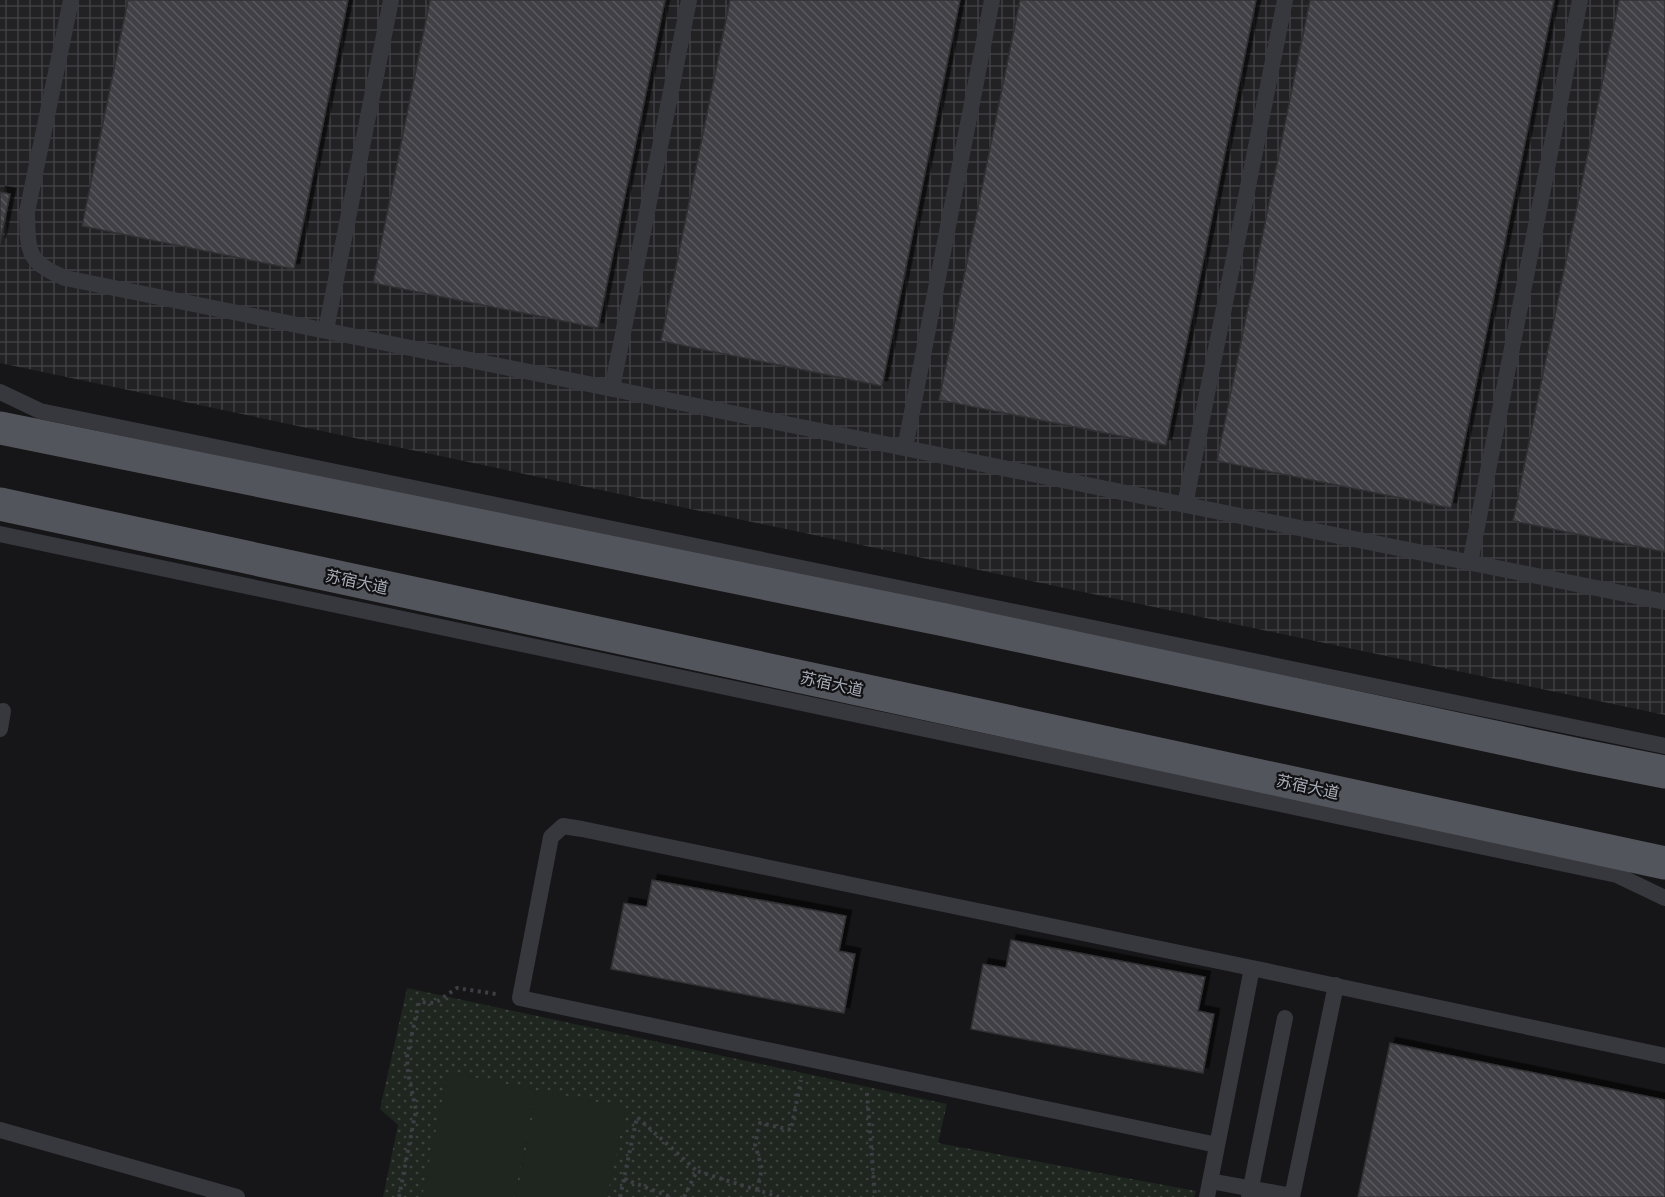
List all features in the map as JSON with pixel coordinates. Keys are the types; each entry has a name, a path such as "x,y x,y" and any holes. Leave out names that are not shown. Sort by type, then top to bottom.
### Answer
{"main road":[{"path":"0,428 933,617 1665,772"},
{"name":"苏宿大道","path":"0,504 1665,863"}],"lane":[{"path":"71,0 27,212 27,235 31,255 44,269 65,278 1665,602"},
{"path":"326,330 391,0"},
{"path":"612,388 689,0"},
{"path":"905,448 992,0"},
{"path":"1185,505 1285,0"},
{"path":"1470,563 1580,0"},
{"path":"0,392 40,411 1665,746"},
{"path":"0,534 1617,875 1665,898"},
{"path":"0,729 3,711"},
{"path":"1217,1145 519,998 551,837 563,826 1665,1056"},
{"path":"1252,968 1208,1189 1292,1196 1336,986"},
{"path":"1250,1193 1285,1018"},
{"path":"0,1130 237,1197"}],"path":[{"path":"399,1197 416,1110 407,1057 419,1002 435,1003 457,988 519,998"},
{"path":"757,1190 762,1168 755,1144 760,1123 791,1130 805,1058"},
{"path":"865,1071 875,1197"},
{"path":"620,1197 637,1117 696,1171 779,1197"},
{"path":"684,1197 696,1171"},
{"path":"624,1179 672,1197"}],"shaded area":[{"path":"0,0 1665,0 1665,715 0,363"},
{"path":"407,988 947,1104 938,1143 1196,1191 1194,1197 383,1197 398,1125 380,1109"},
{"path":"448,1072 536,1090 514,1197 422,1197"},
{"path":"538,1090 626,1108 607,1197 516,1197"}],"building":[{"path":"128,0 348,0 294,269 82,226"},
{"path":"430,0 665,0 598,328 373,283"},
{"path":"730,0 960,0 882,386 661,341"},
{"path":"1020,0 1256,0 1166,445 939,400"},
{"path":"1310,0 1554,0 1451,508 1217,461"},
{"path":"1619,0 1665,0 1665,552 1513,521"},
{"path":"0,192 10,194 0,244"},
{"path":"652,880 846,916 839,951 855,954 844,1013 611,969 624,903 647,907"},
{"path":"1011,940 1205,977 1198,1011 1214,1014 1203,1073 971,1029 983,964 1006,968"},
{"path":"1390,1043 1665,1100 1665,1197 1358,1197"}]}
